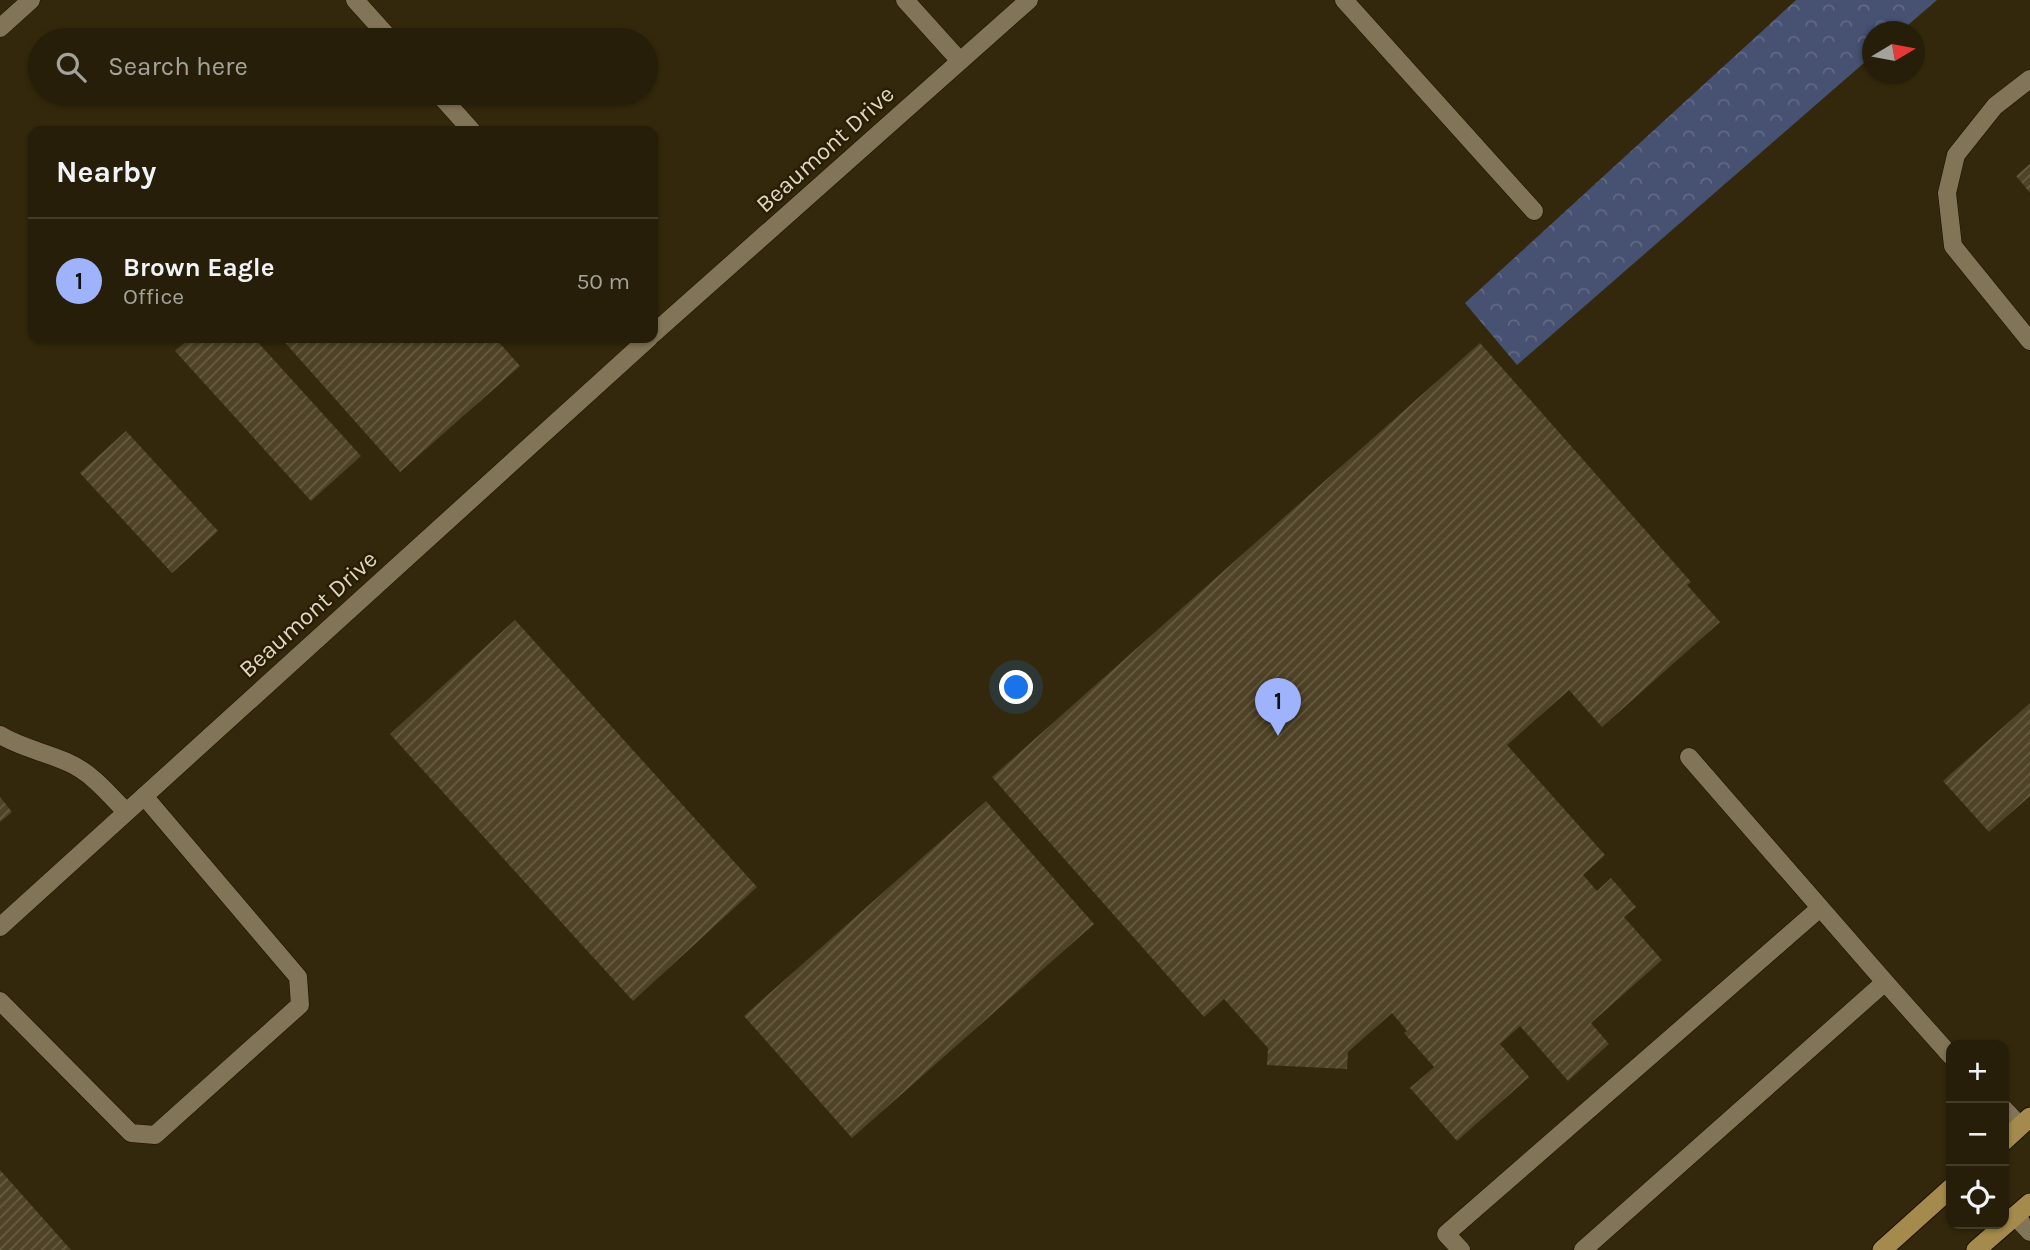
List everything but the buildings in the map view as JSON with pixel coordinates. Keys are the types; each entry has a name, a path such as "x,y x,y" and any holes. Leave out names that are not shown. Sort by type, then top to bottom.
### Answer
{"highway":[{"path":"2009,1136 2025,1121"},
{"path":"1882,1250 1946,1192"},
{"path":"1976,1250 2023,1210"}],"street":[{"path":"0,28 31,0"},
{"path":"355,0 380,28"},
{"path":"905,0 960,61"},
{"name":"Beaumont Drive","path":"658,330 1029,0"},
{"path":"1344,0 1534,211"},
{"path":"2030,79 1995,106 1956,155 1947,193 1953,246 2030,341"},
{"path":"449,105 468,126"},
{"name":"Beaumont Drive","path":"0,927 643,343"},
{"path":"0,735 22,747 71,763 96,780 126,812"},
{"path":"1689,757 1946,1050"},
{"path":"0,1001 131,1133 155,1135 300,1005 298,977 144,796"},
{"path":"1461,1250 1446,1234 1821,908"},
{"path":"1583,1250 1885,982"},
{"path":"2009,1112 2025,1121"},
{"path":"2023,1210 2030,1232"}],"green space":[{"path":"1796,0 1937,0 1913,21 1862,21 1862,65 1517,365 1465,303"}],"place":[{"name":"Brown Eagle","path":"1278,736"}]}
